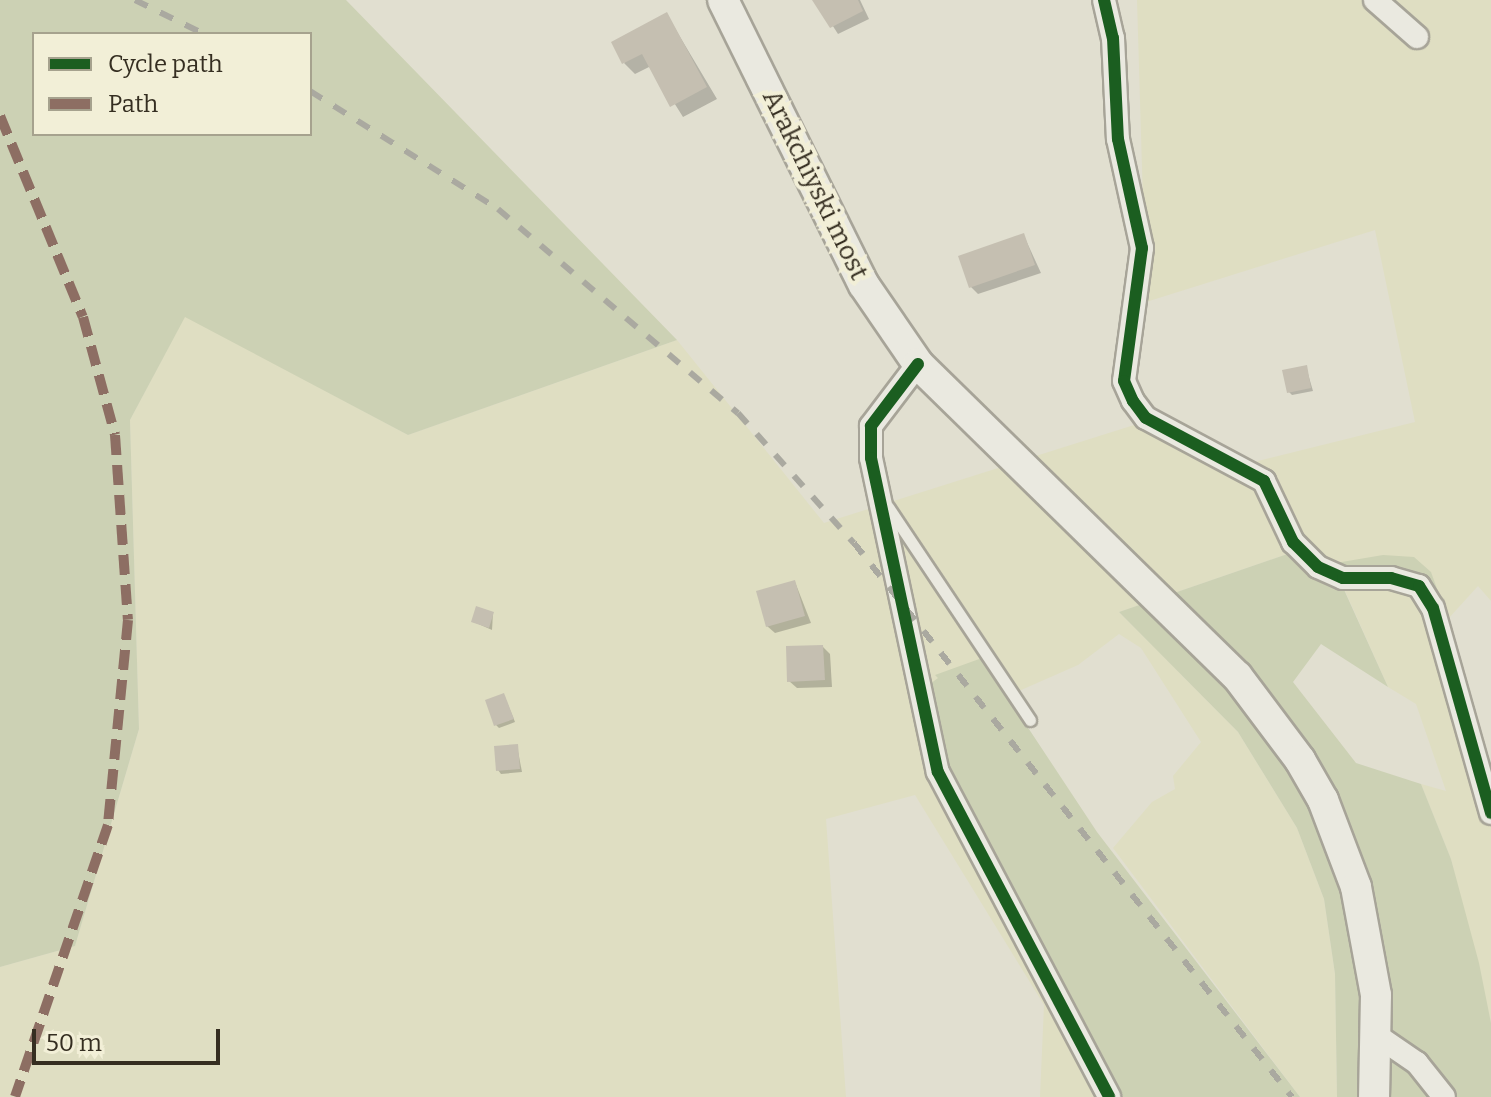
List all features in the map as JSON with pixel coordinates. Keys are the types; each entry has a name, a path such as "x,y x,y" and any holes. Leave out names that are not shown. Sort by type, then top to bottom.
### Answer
{"main road":[{"name":"Arakchiyski most","path":"723,0 864,285 918,364 1051,498 1199,637 1276,723 1323,800 1356,887 1379,1037 1374,1097"}],"street":[{"path":"1104,0 1113,38 1118,139 1142,248 1124,381 1133,401 1146,418 1264,481 1293,542 1318,567 1343,578 1391,578 1419,586 1433,608 1491,813"},
{"path":"1375,0 1417,37"},
{"path":"918,364 871,426 877,490 938,772 1109,1097"},
{"path":"1379,1037 1417,1063 1444,1097"}],"lane":[{"path":"877,490 1030,720"}],"green space":[{"path":"0,0 346,0 677,340 408,435 185,317 130,420 139,729 75,946 0,967"},
{"path":"1137,0 1491,0 1491,601 1478,586 1448,619 1431,573 1317,566 1302,549 1119,612 1238,732 1297,828 1324,899 1335,974 1337,1097 1300,1097 1113,848 1152,802 1175,789 1173,776 1201,742 1141,648 1119,634 1078,665 1012,694 1022,709 1016,714 982,659 939,678 1108,1097 1040,1097 1044,1005 915,795 826,819 846,1097 0,1097 0,967 75,946 139,729 130,420 185,316 408,435 677,340 824,523 1150,420 1242,465 1415,422 1375,230 1146,302"},
{"path":"1302,549 1318,566 1383,555 1414,557 1431,572 1448,619 1491,778 1419,592 1341,583 1388,687 1321,644 1293,682 1356,763 1421,784 1451,859 1479,963 1491,1023 1491,1097 1337,1097 1335,974 1324,899 1297,828 1238,732 1119,612"},
{"path":"1341,582 1419,592 1491,811 1491,1023 1451,859 1421,784 1446,791 1416,704 1388,687"},
{"path":"982,658 1097,832 1300,1097 1108,1097 948,794 922,690 938,678 935,675"}],"building":[{"path":"812,0 858,0 863,11 830,28"},
{"path":"667,12 707,87 670,107 642,54 622,64 611,42"},
{"path":"1024,233 1035,265 969,288 958,256"},
{"path":"1307,365 1311,388 1287,393 1282,370"},
{"path":"795,580 805,616 766,627 756,591"},
{"path":"476,606 494,612 489,628 471,622"},
{"path":"823,645 825,680 787,682 786,646"},
{"path":"504,693 514,719 494,726 485,700"},
{"path":"518,744 520,769 496,771 494,746"}],"railway":[{"path":"135,0 200,32"},
{"path":"312,92 498,209 738,413 854,543 1292,1097"}],"marked path":[{"path":"0,116 83,317 115,435 128,620 108,825 15,1097"}],"cycle path":[{"path":"1104,0 1113,38 1118,139 1142,248 1124,381 1133,401 1146,418 1264,481 1293,542 1318,567 1343,578 1391,578 1419,586 1433,608 1491,813"},
{"path":"918,364 871,426 871,458 938,772 1109,1097"}]}
